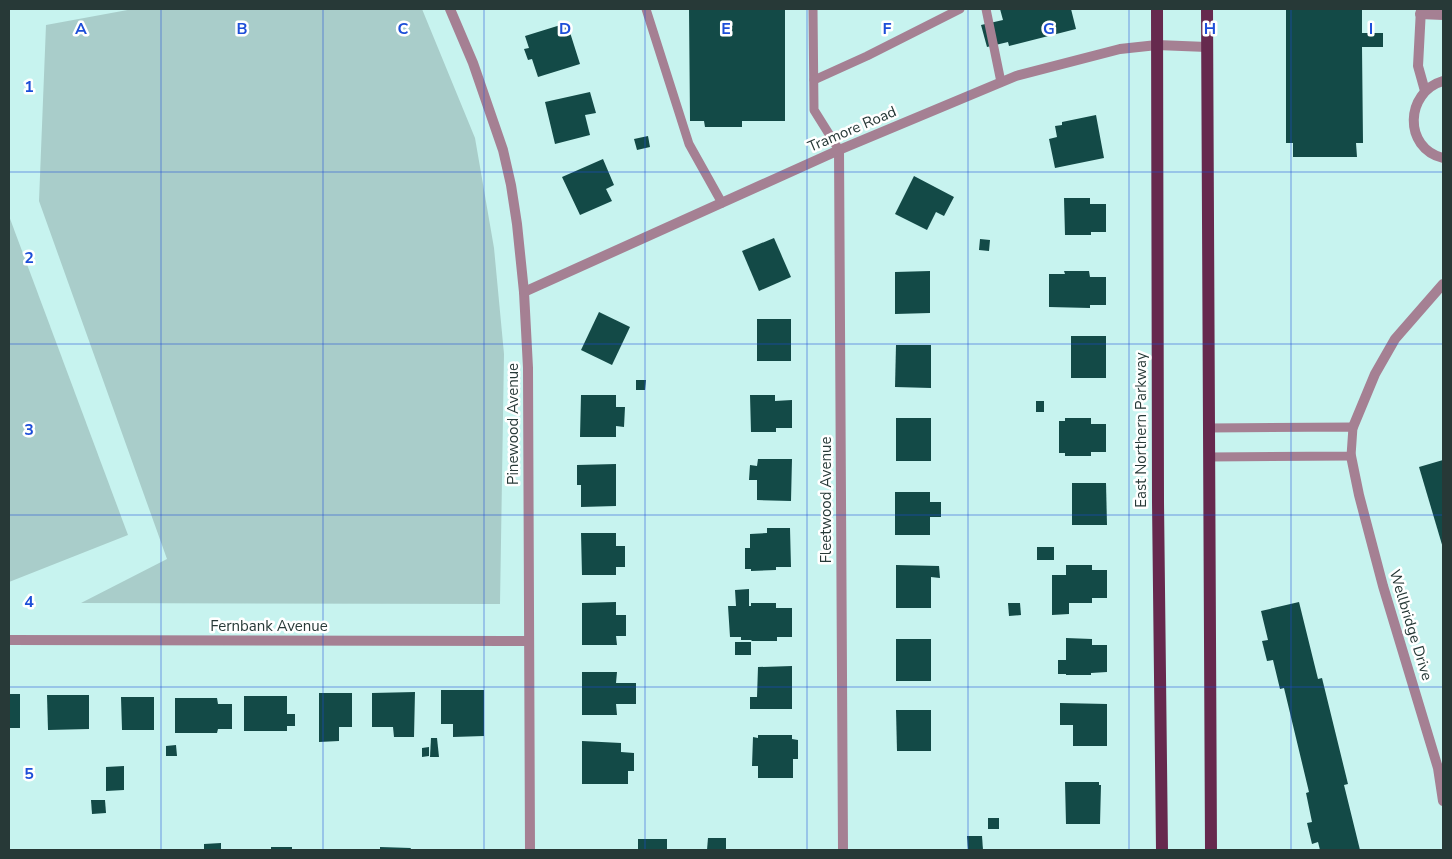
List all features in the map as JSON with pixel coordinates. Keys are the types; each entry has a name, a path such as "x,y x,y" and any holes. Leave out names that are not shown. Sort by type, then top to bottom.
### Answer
{"main road":[{"name":"East Northern Parkway","path":"1157,9 1158,502 1162,850"},
{"path":"1207,9 1210,850"}],"street":[{"name":"Pinewood Avenue","path":"450,9 473,63 503,150 517,224 524,292 528,368 530,850"},
{"path":"1425,91 1418,66 1420,12 1443,15"},
{"name":"Tramore Road","path":"524,292 839,150 1016,76 1120,49 1157,46 1207,47"},
{"path":"1443,81 1436,83 1425,91 1417,102 1414,114 1414,127 1419,140 1427,150 1443,158"},
{"name":"Fleetwood Avenue","path":"839,150 842,850"},
{"path":"1353,427 1375,374 1395,339 1443,284"},
{"name":"Wellbridge Drive","path":"1351,456 1359,495 1383,586 1438,768 1443,801"},
{"name":"Fernbank Avenue","path":"9,640 529,641"}],"lane":[{"path":"646,9 688,144 722,203"},
{"path":"813,9 814,110 839,150"},
{"path":"814,80 868,56 960,9"},
{"path":"986,9 1000,82"},
{"path":"1209,428 1353,427 1351,456 1209,457"}],"shaded area":[{"path":"133,9 422,9 475,138 494,248 504,354 500,604 81,603 167,559 39,201 46,25"},
{"path":"9,216 128,535 9,582"}],"building":[{"path":"689,9 785,9 785,121 742,121 742,127 705,127 704,121 690,121"},
{"path":"1000,9 1071,9 1076,29 1009,46 1008,42 987,47 981,25 1003,20"},
{"path":"1286,9 1362,9 1362,33 1383,33 1383,47 1362,47 1363,143 1356,143 1357,157 1293,157 1293,143 1286,143"},
{"path":"567,23 580,64 538,77 532,59 528,60 524,49 529,48 525,36"},
{"path":"590,92 596,113 585,115 590,135 555,144 545,102"},
{"path":"1096,115 1104,158 1055,168 1049,139 1057,137 1055,126 1062,125 1062,122"},
{"path":"648,136 650,147 637,150 634,139"},
{"path":"603,159 614,185 606,189 612,201 580,215 562,177"},
{"path":"914,176 954,197 944,216 936,212 927,230 895,214"},
{"path":"1064,198 1090,198 1090,204 1106,204 1106,232 1091,232 1091,235 1065,235"},
{"path":"774,238 791,277 759,291 742,251"},
{"path":"980,239 990,240 989,251 979,250"},
{"path":"930,271 930,313 895,314 895,272"},
{"path":"1064,271 1089,271 1090,277 1106,277 1106,305 1090,305 1090,308 1049,307 1049,274 1065,274"},
{"path":"599,312 630,327 612,365 581,350"},
{"path":"757,319 791,319 791,361 757,361"},
{"path":"1071,336 1106,336 1106,378 1071,378"},
{"path":"896,345 931,345 931,388 895,387"},
{"path":"636,380 646,380 645,390 636,390"},
{"path":"581,395 616,395 616,407 625,407 624,427 616,426 616,437 580,437"},
{"path":"750,395 775,395 775,401 792,400 792,428 776,428 776,432 751,432"},
{"path":"1036,401 1044,401 1044,412 1036,412"},
{"path":"896,418 931,418 931,461 896,461"},
{"path":"1065,418 1091,418 1091,424 1106,424 1106,452 1091,452 1091,456 1065,456 1065,453 1059,453 1059,421 1065,421"},
{"path":"758,459 792,459 791,501 757,500 757,480 749,480 750,465 757,466"},
{"path":"1443,460 1443,548 1419,467"},
{"path":"616,464 616,506 581,507 581,485 577,485 577,465"},
{"path":"1072,483 1106,483 1107,525 1072,525"},
{"path":"895,492 930,492 930,502 941,502 941,517 930,517 930,535 895,535"},
{"path":"767,528 790,528 791,567 776,567 776,570 751,571 751,569 745,569 745,548 750,548 750,534 767,533"},
{"path":"581,533 616,533 616,546 625,546 625,567 616,567 616,575 582,575"},
{"path":"1037,547 1054,547 1054,560 1037,560"},
{"path":"896,565 939,566 940,578 931,577 931,608 896,608"},
{"path":"1066,565 1092,565 1092,570 1107,570 1107,598 1092,598 1092,603 1069,603 1069,614 1052,615 1052,575 1066,575"},
{"path":"749,589 749,606 751,606 751,603 776,603 776,608 792,608 792,637 777,637 777,641 751,641 741,640 741,637 730,637 728,606 736,606 735,590"},
{"path":"616,602 616,615 626,615 626,636 616,636 617,645 582,645 582,603"},
{"path":"1299,602 1318,679 1322,678 1348,784 1344,785 1360,850 1320,850 1318,842 1312,844 1307,823 1312,822 1306,793 1309,792 1284,688 1280,689 1273,660 1267,661 1262,641 1268,640 1261,611"},
{"path":"1008,603 1020,603 1021,615 1009,616"},
{"path":"1066,638 1092,639 1092,645 1107,645 1107,672 1091,673 1091,675 1058,674 1058,660 1066,660"},
{"path":"896,639 931,639 931,681 896,681"},
{"path":"735,642 751,642 751,655 735,655"},
{"path":"792,666 792,709 750,709 750,697 757,697 758,667"},
{"path":"582,672 617,672 616,683 636,683 636,704 616,704 617,715 582,715"},
{"path":"441,690 484,690 484,736 453,737 453,724 441,724"},
{"path":"415,692 414,737 394,737 393,727 372,727 372,693"},
{"path":"319,693 352,693 352,727 339,727 339,741 319,742"},
{"path":"9,694 20,694 20,728 9,728"},
{"path":"47,695 89,695 89,729 48,730"},
{"path":"244,696 287,696 287,714 295,714 295,726 287,726 287,731 244,731"},
{"path":"121,697 154,697 154,730 122,730"},
{"path":"175,698 217,698 218,704 232,704 232,729 218,729 217,733 175,733"},
{"path":"1060,703 1107,704 1107,746 1073,746 1073,725 1060,725"},
{"path":"896,710 931,710 931,751 897,751"},
{"path":"758,735 792,735 792,739 798,740 798,759 793,759 793,778 758,778 758,766 752,766 753,737 758,738"},
{"path":"431,738 437,738 439,757 430,757"},
{"path":"582,741 621,743 621,752 634,753 634,771 628,771 628,784 582,784"},
{"path":"176,745 177,756 166,756 166,746"},
{"path":"429,747 429,756 422,757 422,748"},
{"path":"124,766 124,790 106,791 106,767"},
{"path":"1065,782 1099,782 1099,785 1101,785 1100,824 1066,824"},
{"path":"91,800 105,800 106,813 92,814"},
{"path":"988,818 999,818 999,829 988,829"},
{"path":"967,836 982,836 983,850 968,850"},
{"path":"708,838 726,838 726,850 707,850"},
{"path":"638,839 667,839 667,850 638,850"},
{"path":"221,843 221,850 204,850 204,844"},
{"path":"271,847 292,847 292,850 271,850"},
{"path":"380,847 411,848 410,850 380,850"}]}
